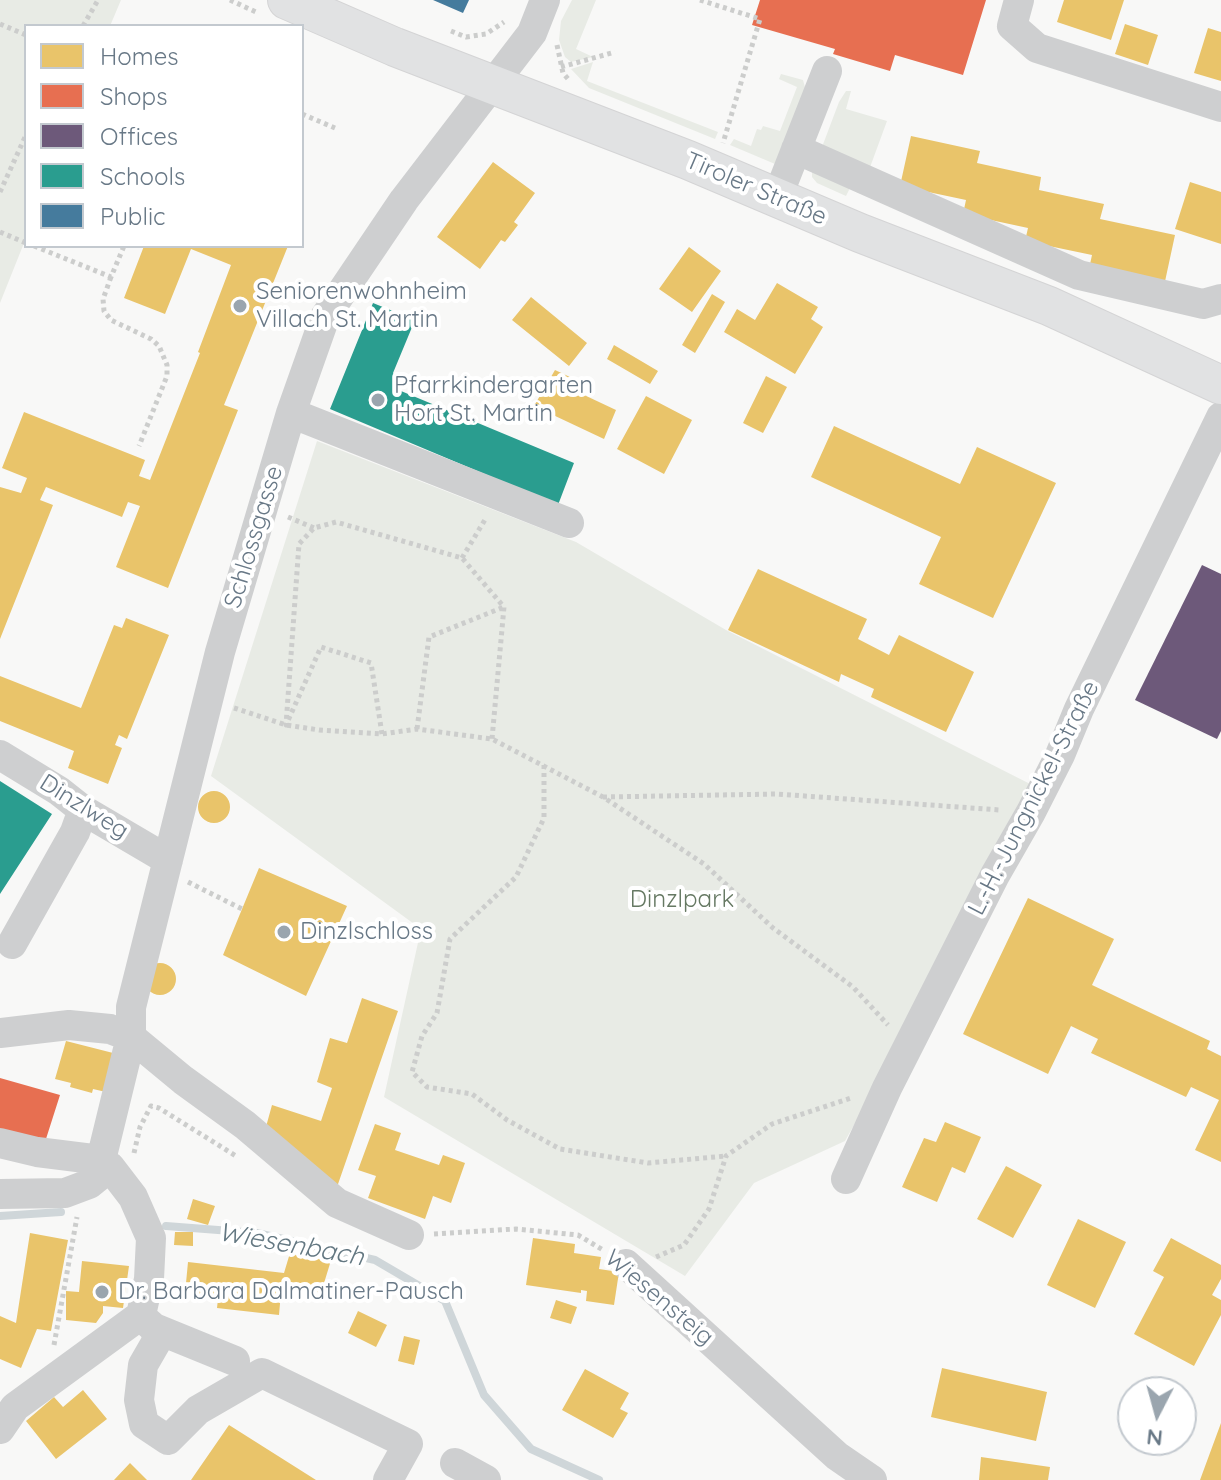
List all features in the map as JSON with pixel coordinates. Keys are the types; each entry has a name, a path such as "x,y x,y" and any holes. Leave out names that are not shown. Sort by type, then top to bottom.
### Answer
{"main road":[{"name":"Tiroler Straße","path":"287,0 1049,306 1221,385"}],"street":[{"name":"Schlossgasse","path":"112,1162 131,1037 131,1007 174,869 220,652 291,413 325,317 404,200 532,33 545,0"},
{"path":"1019,0 1012,26 1037,48 1221,107"},
{"path":"777,198 827,71"},
{"path":"796,149 1079,275 1203,304 1221,299"},
{"path":"291,413 569,523"},
{"name":"L.-H.-Jungnickel-Straße","path":"846,1179 887,1088 995,875 1031,812 1221,417"},
{"name":"Dinzlweg","path":"0,755 174,869"},
{"path":"12,944 75,832 83,810"},
{"path":"0,1033 69,1025 110,1029 131,1037 245,1125 337,1203 409,1235"},
{"path":"0,1143 37,1152 112,1162"},
{"path":"0,1194 65,1193 82,1187 112,1162"},
{"path":"112,1162 133,1197 151,1238 147,1322 158,1339 143,1365 139,1400 144,1424 168,1440 198,1410 262,1373 408,1444 388,1480"},
{"name":"Wiesensteig","path":"626,1264 837,1456 872,1480"},
{"path":"147,1322 235,1361"},
{"path":"5,1418 147,1322"},
{"path":"455,1463 486,1480"}],"path":[{"path":"84,24 98,0"},
{"path":"700,0 760,19 721,148"},
{"path":"466,37 486,34 506,21 511,10"},
{"path":"0,24 24,34"},
{"path":"561,67 615,52"},
{"path":"304,115 335,128"},
{"path":"0,192 24,139"},
{"path":"0,232 24,242"},
{"path":"39,248 111,277"},
{"path":"123,248 103,299 104,311 111,320 151,339 159,346 167,365 167,376 139,446"},
{"path":"462,558 499,497"},
{"path":"284,515 314,528"},
{"path":"286,725 299,544 314,528 336,522 462,558 504,607 492,739"},
{"path":"417,729 429,637 504,607"},
{"path":"286,725 321,647 371,663 382,734"},
{"path":"227,706 286,725 382,734 417,729 492,739 544,765 603,797 704,864 773,928 853,987 908,1047"},
{"path":"544,765 544,818 516,877 450,939 437,1013 422,1036 412,1072 427,1087 472,1094 507,1120 560,1149 648,1163 726,1156 772,1124 887,1088"},
{"path":"603,797 777,794 1031,812"},
{"path":"174,869 242,909"},
{"path":"112,1162 134,1154 140,1127 151,1106 236,1156 255,1163 284,1157"},
{"path":"626,1264 648,1261 684,1245 709,1209 726,1156"},
{"path":"53,1353 82,1187"},
{"name":"Wiesensteig","path":"409,1235 516,1229 578,1235 626,1264"}],"green space":[{"path":"0,0 121,0 111,24 24,24 24,243 0,303"},
{"path":"572,0 596,0 576,49 593,57 571,62 565,57 559,40 561,21"},
{"path":"593,62 587,81 718,132 715,139 589,88 571,69"},
{"path":"781,74 803,80 806,91 775,164 730,145 734,139 751,146 757,129 761,130 763,126 780,131 797,87 779,79"},
{"path":"846,91 851,91 846,109 887,121 869,170 822,147"},
{"path":"812,171 853,182 846,196 817,183"},
{"name":"Dinzlpark","path":"317,441 576,542 726,630 1042,790 845,1141 754,1183 685,1276 384,1097 421,929 211,776"}],"building: Homes":[{"path":"1064,0 1124,0 1111,40 1057,22"},
{"path":"1125,24 1158,35 1148,65 1115,54"},
{"path":"1208,28 1221,32 1221,81 1194,73"},
{"path":"911,136 980,151 977,163 1041,177 1039,190 1104,204 1100,219 1175,235 1164,286 1089,269 1092,255 1025,241 1028,228 963,214 966,200 900,186"},
{"path":"493,162 535,193 514,222 518,225 505,242 501,240 480,269 437,237"},
{"path":"1190,182 1221,192 1221,244 1175,229"},
{"path":"689,247 721,271 692,312 659,289"},
{"path":"143,248 287,248 224,405 238,410 168,588 116,567 140,506 128,502 122,517 46,487 40,500 53,505 0,639 0,487 21,493 27,478 2,468 24,412 145,460 139,476 150,480 231,265 191,249 165,314 124,298"},
{"path":"777,283 818,307 811,319 823,327 795,374 724,332 737,309 755,320"},
{"path":"712,294 725,302 695,353 682,345"},
{"path":"531,297 587,343 569,366 512,320"},
{"path":"614,345 658,371 650,384 607,359"},
{"path":"555,370 587,385 582,394 616,410 604,439 534,406"},
{"path":"766,376 787,387 763,433 743,423"},
{"path":"646,396 692,420 664,474 617,449"},
{"path":"834,426 960,484 977,447 1056,483 993,618 919,584 941,537 811,477"},
{"path":"758,569 867,619 858,639 889,655 899,635 974,672 946,732 871,697 874,689 841,674 839,682 728,630"},
{"path":"126,618 169,635 127,739 119,735 115,745 122,748 108,784 68,768 74,751 0,721 0,676 81,708 114,625 122,628"},
{"path":"214,791 226,795 230,807 226,819 214,823 202,819 198,807 202,795"},
{"name":"Dinzlschloss","path":"259,868 347,906 306,996 223,955"},
{"path":"1028,898 1114,939 1092,985 1210,1041 1207,1049 1221,1056 1221,1162 1195,1150 1219,1100 1191,1087 1186,1097 1091,1053 1098,1039 1071,1026 1048,1074 963,1034"},
{"path":"160,963 171,968 176,979 171,990 160,995 149,990 144,979 149,968"},
{"path":"362,998 398,1011 337,1187 264,1134 272,1105 321,1121 332,1088 317,1082 330,1038 347,1043"},
{"path":"66,1041 117,1054 106,1092 93,1089 92,1093 55,1079"},
{"path":"945,1122 981,1137 965,1173 952,1167 937,1202 902,1187 924,1138 936,1142"},
{"path":"375,1124 401,1133 395,1150 439,1165 443,1155 465,1163 451,1203 433,1196 425,1219 368,1198 376,1176 358,1170"},
{"path":"1006,1166 1042,1185 1013,1238 977,1219"},
{"path":"193,1199 215,1206 208,1225 187,1219"},
{"path":"1078,1219 1126,1242 1095,1308 1047,1285"},
{"path":"175,1232 193,1232 193,1246 174,1245"},
{"path":"30,1233 68,1240 51,1331 37,1329 21,1368 0,1359 0,1316 16,1323"},
{"path":"533,1238 575,1244 574,1253 601,1257 599,1269 619,1272 614,1305 586,1301 587,1291 581,1290 581,1293 526,1285"},
{"path":"1171,1238 1221,1265 1221,1279 1212,1295 1221,1300 1221,1315 1194,1366 1134,1334 1164,1277 1153,1271"},
{"path":"305,1248 332,1257 321,1293 282,1281 279,1315 217,1308 218,1299 198,1297 200,1285 186,1283 188,1262 284,1273 290,1253 303,1257"},
{"name":"Dr. Barbara Dalmatiner-Pausch","path":"82,1261 129,1266 123,1308 103,1306 103,1313 96,1323 66,1320 66,1291 79,1292"},
{"path":"556,1300 577,1307 571,1324 550,1318"},
{"path":"358,1311 387,1325 376,1347 348,1333"},
{"path":"404,1336 420,1340 414,1365 398,1361"},
{"path":"942,1368 1047,1392 1036,1441 931,1417"},
{"path":"585,1369 629,1393 620,1409 628,1413 613,1438 562,1410"},
{"path":"83,1390 107,1419 56,1459 26,1421 54,1397 63,1407"},
{"path":"1221,1423 1221,1480 1200,1480"},
{"path":"229,1425 316,1480 191,1480"},
{"path":"981,1457 1050,1467 1048,1480 979,1480"},
{"path":"130,1463 147,1480 114,1480"}],"building: Shops":[{"path":"760,0 986,0 963,75 895,55 890,71 833,54 835,49 752,25"},
{"path":"0,1078 60,1095 45,1142 0,1129"}],"building: Offices":[{"path":"1202,565 1221,574 1221,731 1217,739 1135,700"}],"building: Schools":[{"name":"Pfarrkindergarten Hort St. Martin","path":"373,303 415,320 393,373 401,391 574,463 558,505 330,409"},
{"path":"0,781 52,814 0,894"}],"building: Public":[{"path":"433,0 469,0 463,13"}],"waterway":[{"name":"Wiesenbach","path":"0,1216 61,1212"},
{"name":"Wiesenbach","path":"166,1226 257,1233 375,1260 445,1301 484,1395 531,1449 599,1480"}],"place":[{"name":"Seniorenwohnheim Villach St. Martin","path":"240,306"},
{"name":"Pfarrkindergarten Hort St. Martin","path":"378,400"},
{"name":"Dinzlschloss","path":"284,932"},
{"name":"Dr. Barbara Dalmatiner-Pausch","path":"102,1292"}]}
